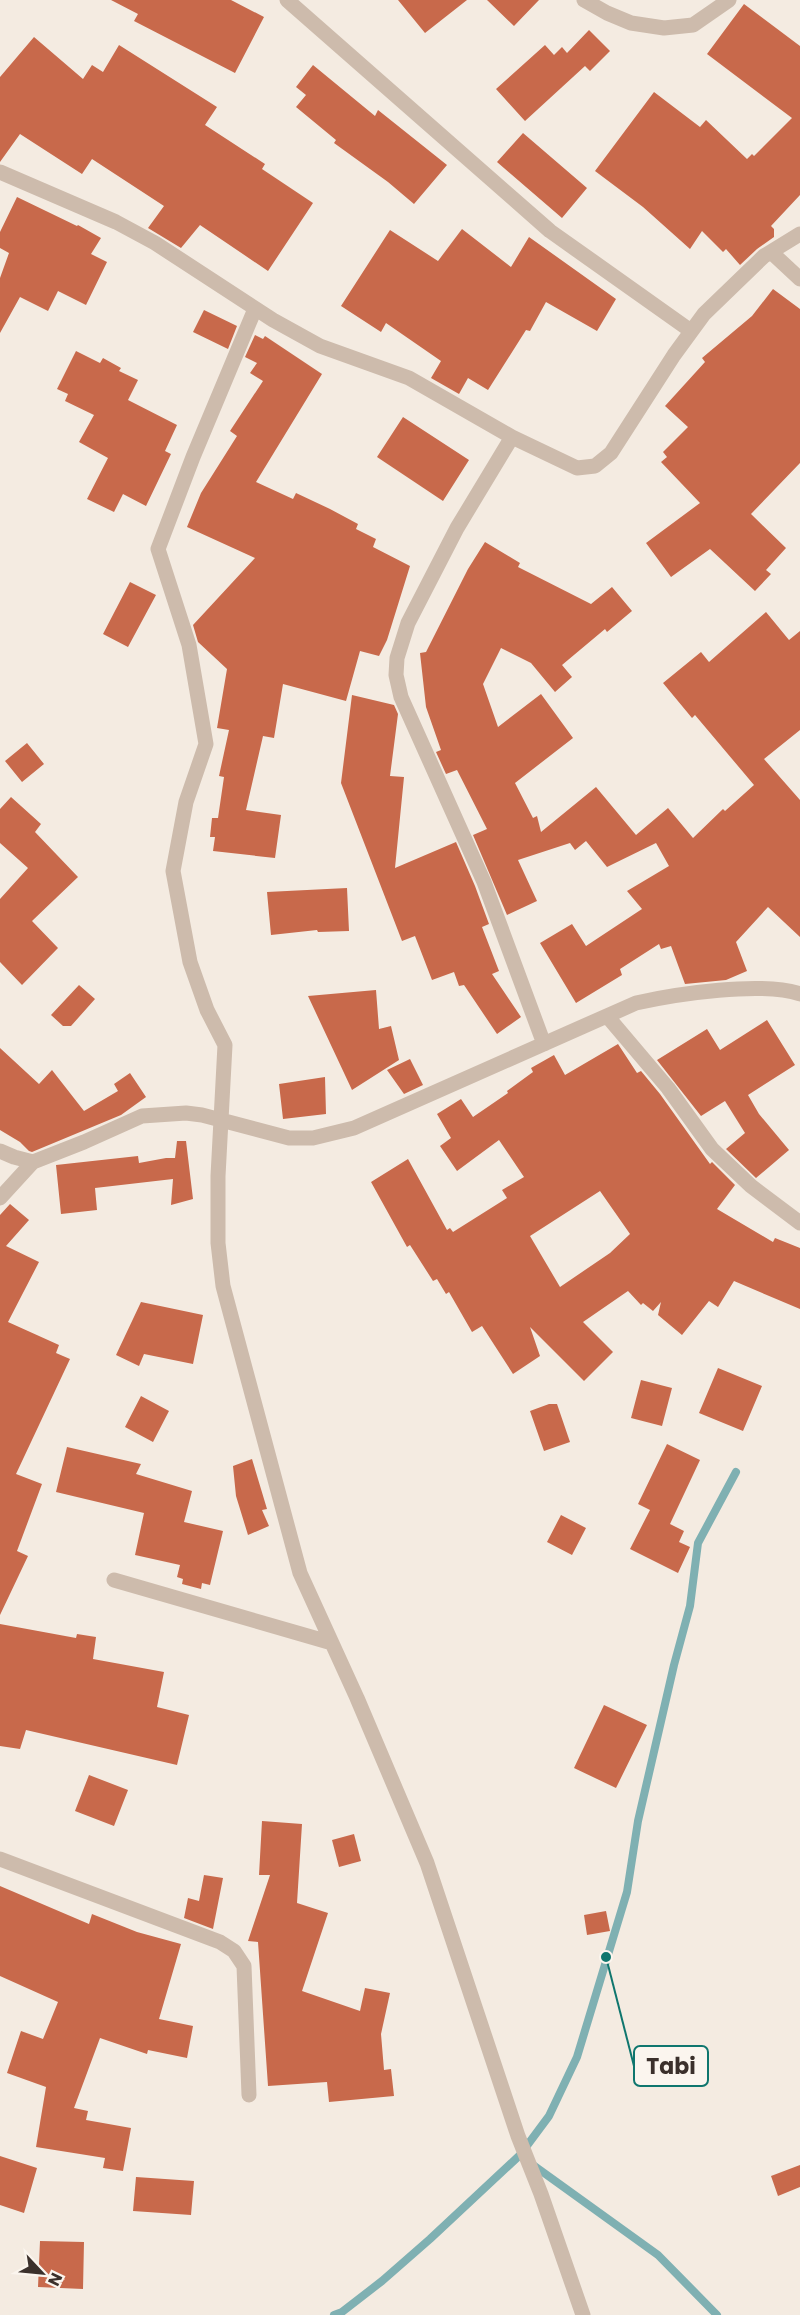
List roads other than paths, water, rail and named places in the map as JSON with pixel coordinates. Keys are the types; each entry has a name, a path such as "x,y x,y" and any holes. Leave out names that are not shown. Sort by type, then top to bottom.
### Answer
{"street":[{"path":"287,0 550,231 691,331"},
{"path":"584,0 631,23 664,28 693,25 729,0"},
{"path":"0,172 116,222 155,243 255,309 320,346 409,378 512,437 577,468 595,466 611,453 704,314 764,256 800,234"},
{"path":"771,252 800,279"},
{"path":"255,309 193,457 158,549 189,645 206,744 186,802 173,870 190,962 207,1010 225,1045 218,1243 223,1286 300,1573 357,1698 427,1863 518,2136 541,2194 583,2315"},
{"path":"512,437 457,528 408,623 398,651 396,675 401,698 484,882 544,1044"},
{"path":"0,1198 33,1162 142,1116 186,1113 289,1138 313,1138 354,1128 636,1003 669,995 756,989 797,991"},
{"path":"607,1016 668,1088 712,1149 751,1186 800,1223"},
{"path":"0,1151 33,1162"},
{"path":"114,1580 332,1642"},
{"path":"0,1859 159,1917 220,1942 234,1951 244,1966 249,2095"}],"waterway":[{"path":"334,2315 342,2312 382,2281 430,2239 520,2155 549,2116 577,2057 627,1892 638,1821 690,1606 698,1543 736,1472"},
{"path":"533,2165 658,2255 717,2315"}],"place":[{"name":"Tabi","path":"606,1957"}]}
